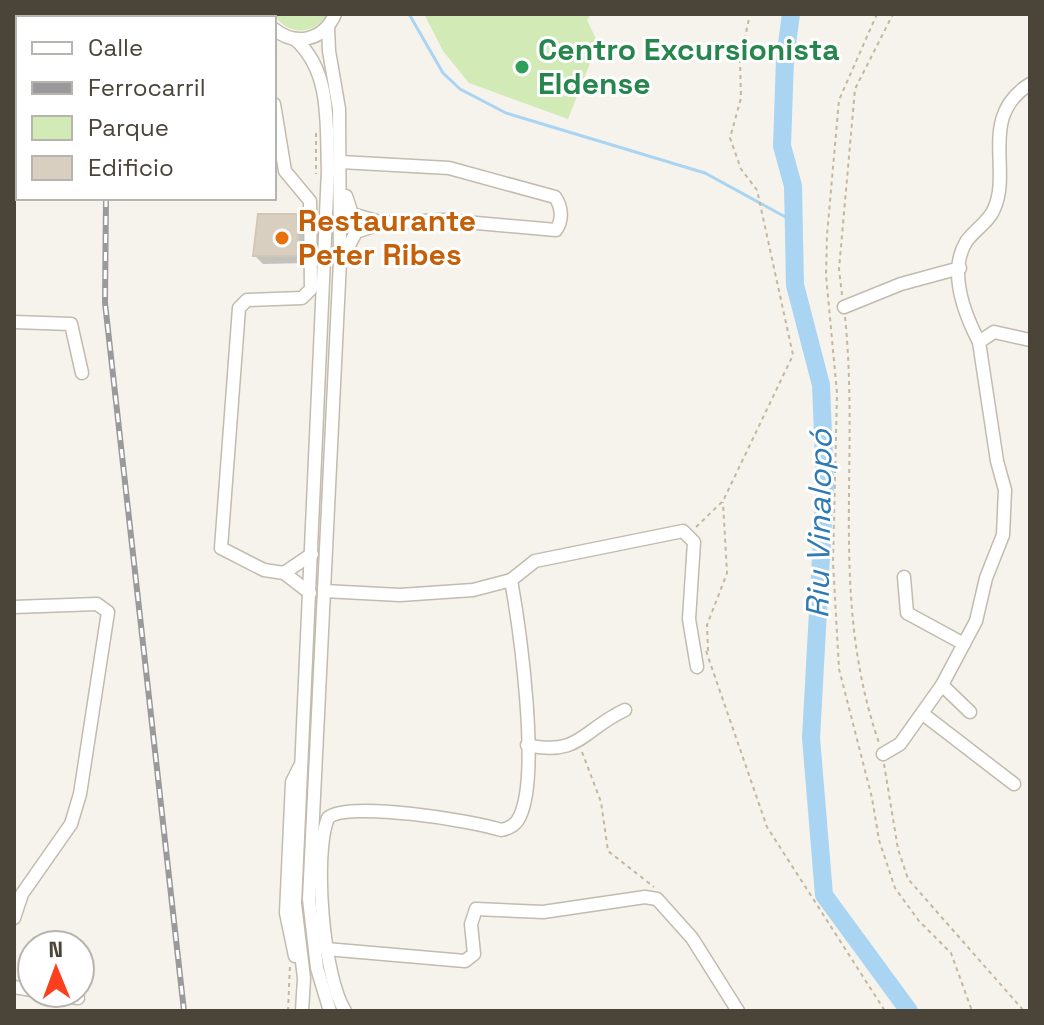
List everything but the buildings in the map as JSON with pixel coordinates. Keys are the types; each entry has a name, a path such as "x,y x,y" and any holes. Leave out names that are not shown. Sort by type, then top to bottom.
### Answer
{"street":[{"path":"276,43 314,37 328,27 335,14"},
{"path":"328,27 339,109 342,185 309,918 317,968 330,1011"},
{"path":"276,30 293,39 313,57 322,81 327,145 327,230 295,904 302,961 302,1011"},
{"path":"883,754 900,744 942,685 976,621 986,578 1003,535 1007,510 979,342 964,307 959,286 960,268 965,244 994,210 998,138 1003,116 1021,90 1030,84"},
{"path":"276,120 281,161 310,201 311,289 302,298 247,300 239,308 221,548 264,570 284,573 310,593"},
{"path":"340,261 356,232 383,223 443,220 556,230 561,223 560,204 555,197 449,168 341,162"},
{"path":"342,185 352,214 383,223"},
{"path":"844,307 901,284 960,268"},
{"path":"14,322 71,324 82,373"},
{"path":"979,342 994,332 1030,340"},
{"path":"324,591 400,595 473,590 511,580 535,561 683,531 694,542 689,619 697,667"},
{"path":"284,573 312,554"},
{"path":"904,577 907,613 964,644"},
{"path":"345,1011 326,949 322,885 326,824 332,813 429,815 501,830 512,827 520,817 526,791 527,745 511,580"},
{"path":"14,607 97,604 108,612 80,794 71,824 22,894 14,918"},
{"path":"942,685 970,712"},
{"path":"527,745 569,747 625,710"},
{"path":"923,714 1014,784"},
{"path":"326,949 465,961 474,954 471,924 476,909 543,912 645,897 657,899 692,938 738,1011"}],"path":[{"path":"689,534 723,501 793,355 767,230 756,199 757,190 741,169 730,138 741,98 740,61 750,14"},
{"path":"877,14 839,100 827,235 826,275 837,393 833,562 839,669 872,798 879,840 895,888 919,921 951,953 972,1011"},
{"path":"893,14 855,89 839,269 850,365 848,578 858,672 883,754 898,849 908,879 1024,1011"},
{"path":"723,501 727,573 707,625 708,652 767,827 885,1011"},
{"path":"692,641 708,652"},
{"path":"569,747 583,752 601,802 608,851 655,888 657,899"}],"green space":[{"path":"274,14 327,14 315,26 300,30 286,26"},
{"name":"Centro Excursionista Eldense","path":"424,14 591,14 587,20 598,43 568,119 469,83 443,51"}],"waterway":[{"path":"409,14 443,73 460,89 506,113 705,173 791,220"},
{"name":"Riu Vinalopó","path":"791,14 785,59 782,146 793,186 795,285 821,385 825,484 811,738 824,895 909,1011"}],"railway":[{"path":"106,200 105,303 184,1011"}],"place":[{"name":"Centro Excursionista Eldense","path":"522,67"},
{"name":"Restaurante Peter Ribes","path":"282,238"}]}
